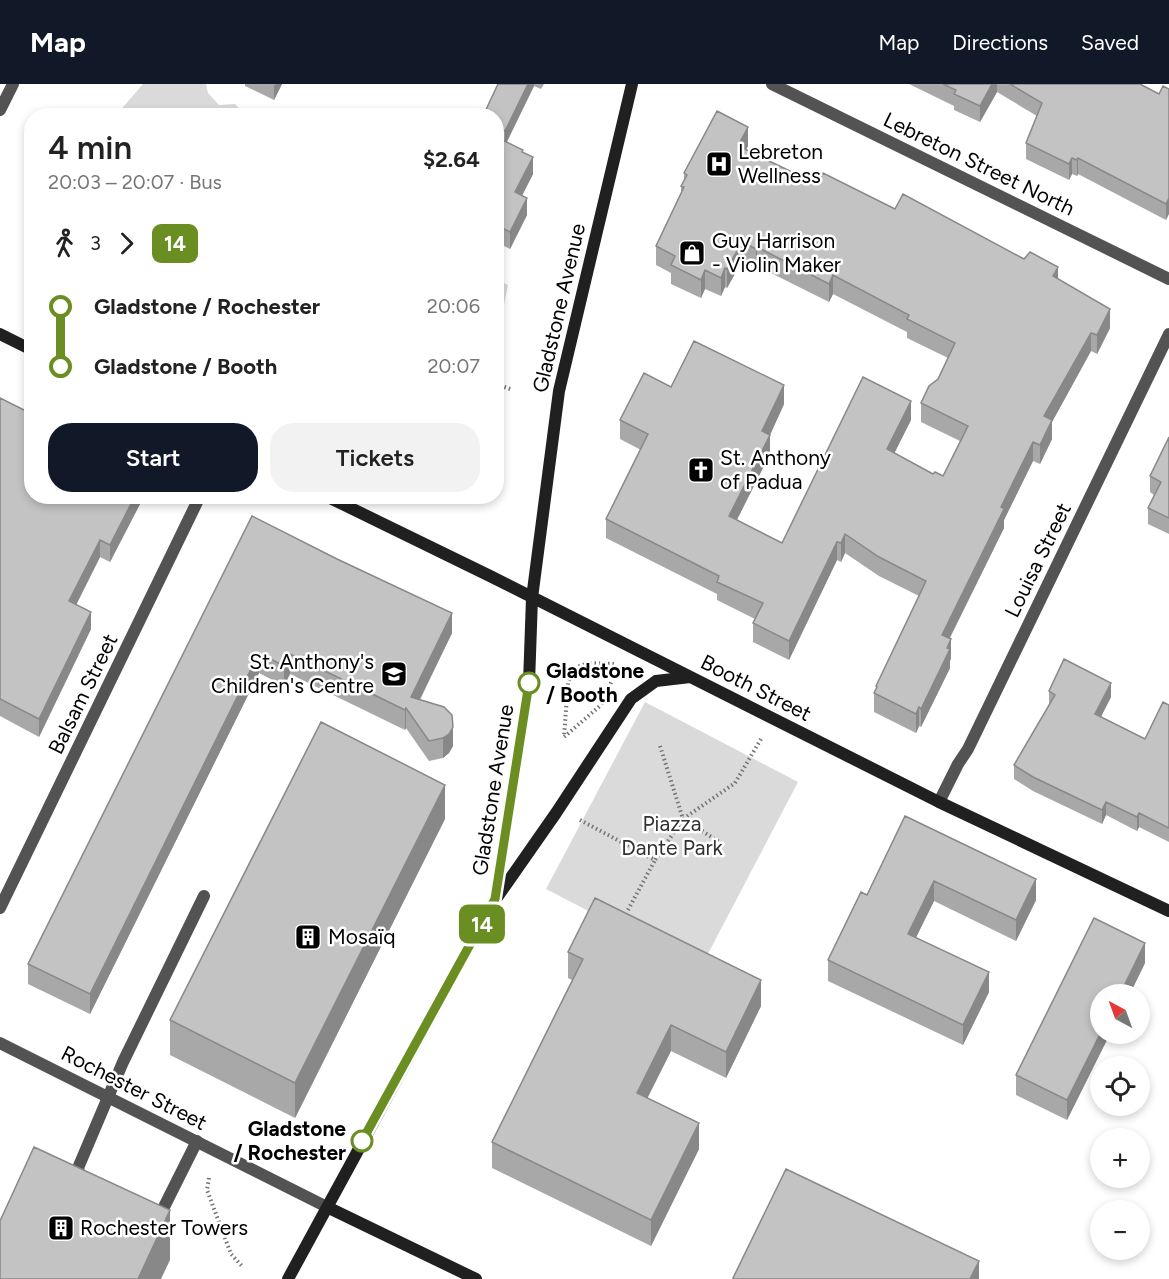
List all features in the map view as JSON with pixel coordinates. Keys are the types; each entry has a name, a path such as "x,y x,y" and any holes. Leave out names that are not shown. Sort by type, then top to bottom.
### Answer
{"main road":[{"name":"Gladstone Avenue","path":"288,1279 495,899 529,683 532,598 559,391 632,84"},
{"path":"0,334 24,346"},
{"name":"Booth Street","path":"342,504 939,802 1169,911"},
{"path":"495,899 556,813 631,699 656,681 690,677"},
{"name":"Rochester Street","path":"327,1207 476,1279"}],"street":[{"path":"0,110 13,84"},
{"name":"Lebreton Street North","path":"772,84 1169,279"},
{"name":"Louisa Street","path":"939,802 968,749 1169,334"},
{"name":"Balsam Street","path":"0,908 196,504"},
{"path":"93,1190 82,1185 78,1168 123,1062 204,896"},
{"name":"Rochester Street","path":"0,1043 327,1207"},
{"path":"134,1210 144,1215 162,1211 197,1141"}],"path":[{"path":"504,387 513,390"},
{"path":"590,663 615,664 617,669 600,705 564,737 568,682 576,667 590,663"},
{"path":"628,910 655,860 683,819 735,783 761,739"},
{"path":"660,746 683,819 721,843"},
{"path":"576,818 655,860"},
{"path":"209,1178 207,1190 231,1254 242,1266"}],"green space":[{"path":"143,84 206,84 208,93 219,105 235,104 239,108 122,108"},
{"path":"504,283 508,285 504,305"},
{"name":"Piazza Dante Park","path":"645,702 798,782 700,969 546,889"}],"building":[{"path":"498,84 528,84 505,131 504,108 487,108"},
{"path":"943,84 992,84 980,106 954,94 956,90"},
{"path":"1010,84 1140,84 1159,94 1163,86 1169,89 1169,198 1166,204 1078,158 1077,160 1072,158 1069,164 1026,143 1042,103"},
{"path":"717,111 748,127 738,146 817,184 823,173 895,209 903,194 1024,259 1030,252 1058,267 1053,276 1110,309 1097,335 1091,333 1044,416 1052,420 1040,445 1033,442 1001,507 1004,509 942,635 951,639 947,648 950,649 921,709 919,707 916,714 874,693 926,581 879,557 845,534 841,543 837,542 789,641 753,623 763,603 717,582 719,576 606,519 648,434 620,420 644,373 671,387 694,341 784,385 762,431 770,435 729,516 782,543 863,377 911,401 887,449 933,474 935,472 943,476 968,426 921,403 929,386 938,379 955,343 907,319 909,315 833,275 829,284 757,247 756,249 742,242 721,278 705,270 701,280 671,265 675,256 656,246 684,187 681,186 687,175 684,173"},
{"path":"504,141 533,157 515,192 527,198 510,232 504,229"},
{"path":"0,398 24,410 24,504 131,504 110,545 100,540 69,601 91,612 39,719 0,699"},
{"path":"1169,437 1169,518 1148,508 1161,482 1150,476"},
{"path":"252,516 452,613 411,697 444,707 452,715 453,727 443,738 429,741 406,708 405,710 290,654 284,666 259,653 90,994 28,964"},
{"path":"1064,659 1111,683 1095,714 1145,739 1163,702 1169,705 1169,828 1139,813 1137,817 1106,802 1102,810 1033,777 1014,765 1055,695 1049,691"},
{"name":"Mosaïq","path":"321,722 445,785 295,1083 170,1020"},
{"path":"905,816 1036,879 1016,920 934,881 908,934 989,972 963,1025 828,960 861,892 867,895"},
{"path":"595,898 761,980 726,1052 671,1025 637,1093 699,1123 651,1220 492,1142 583,959 568,952"},
{"path":"1094,918 1145,943 1125,984 1090,984 1090,1044 1095,1044 1067,1100 1016,1075"},
{"path":"34,1147 170,1210 138,1279 0,1279 0,1221"},
{"path":"786,1169 979,1261 970,1279 733,1278"}],"bus line":[{"name":"14","path":"362,1141 495,899 529,683"}],"place":[{"name":"Lebreton Wellness","path":"719,164"},
{"name":"Guy Harrison - Violin Maker","path":"692,253"},
{"name":"St. Anthony of Padua","path":"701,470"},
{"name":"St. Anthony's Children's Centre","path":"394,674"},
{"name":"Gladstone / Booth","path":"529,683"},
{"name":"Mosaïq","path":"308,937"},
{"name":"Gladstone / Rochester","path":"362,1141"},
{"name":"Rochester Towers","path":"61,1228"}]}
